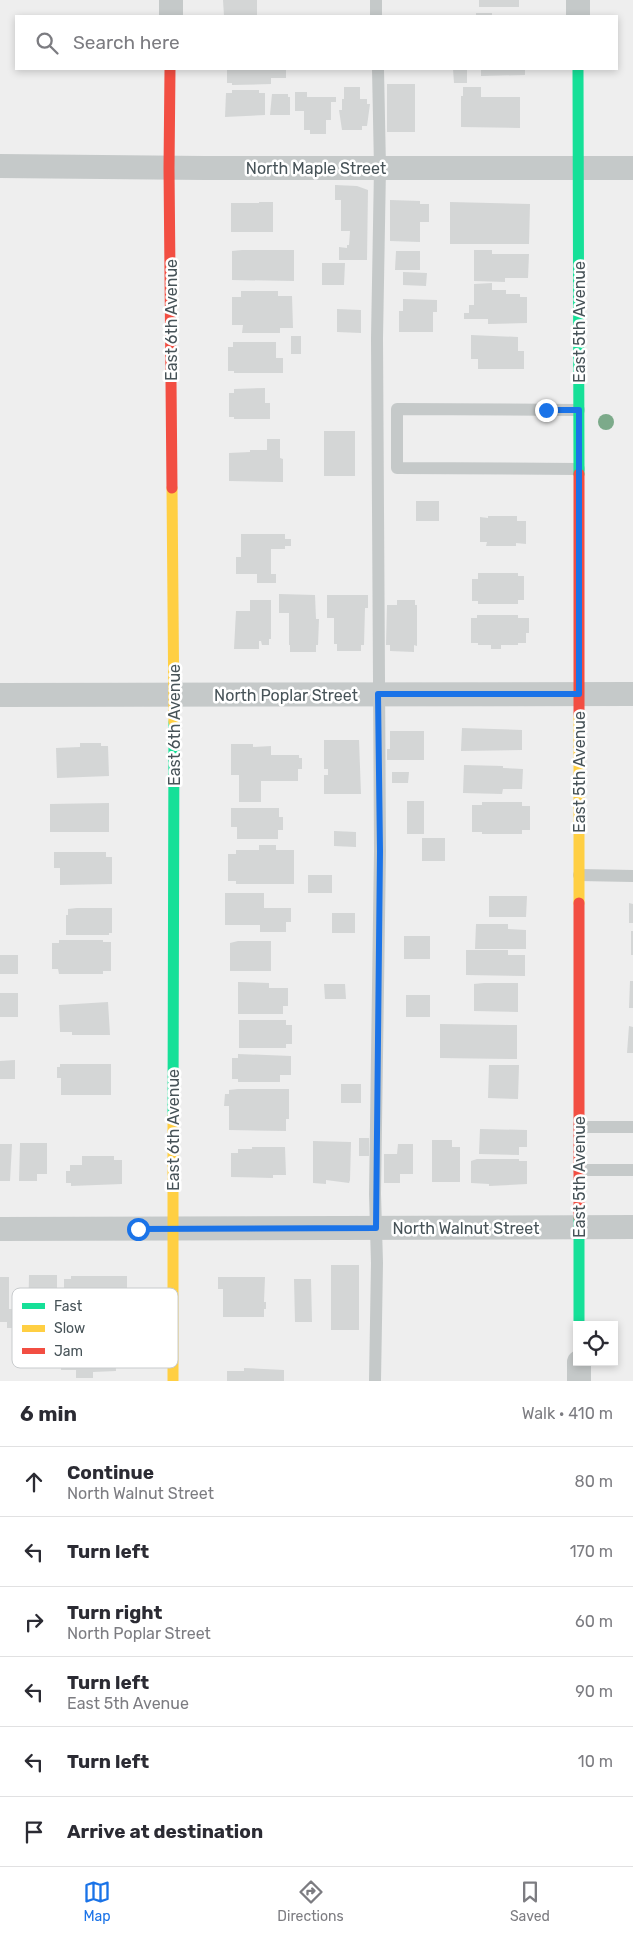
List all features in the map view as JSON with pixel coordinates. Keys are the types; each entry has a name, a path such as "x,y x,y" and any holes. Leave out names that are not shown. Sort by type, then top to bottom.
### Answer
{"street":[{"path":"171,0 171,15"},
{"path":"578,0 578,15"},
{"name":"East 6th Avenue","path":"170,70 174,695 173,1288"},
{"name":"East 5th Avenue","path":"578,70 579,1321"},
{"name":"North Maple Street","path":"0,166 633,168"},
{"name":"North Poplar Street","path":"0,695 633,694"},
{"name":"North Walnut Street","path":"0,1229 633,1228"},
{"path":"579,1366 579,1381"},
{"name":"East 6th Avenue","path":"173,1368 173,1381"}],"lane":[{"path":"376,0 376,15"},
{"path":"375,1381 380,851 377,339 380,168 378,70"},
{"path":"579,410 397,409 397,468 579,469"},
{"path":"579,875 633,876"},
{"path":"579,1127 633,1127"},
{"path":"579,1170 633,1170"}],"building":[{"path":"223,0 257,0 257,15 224,15"},
{"path":"479,0 519,0 519,7 479,7"},
{"path":"476,13 492,13 492,15 476,15"},
{"path":"227,70 286,70 286,78 271,78 271,84 232,85 232,83 227,83"},
{"path":"453,70 467,70 467,83 454,83"},
{"path":"481,70 525,70 525,75 481,76"},
{"path":"387,84 415,84 415,132 387,132"},
{"path":"344,87 360,87 360,99 367,99 367,104 370,104 367,126 362,126 362,130 342,130 339,110 342,110"},
{"path":"463,87 481,87 481,97 520,97 520,128 461,127 461,96 463,96"},
{"path":"232,90 259,90 259,93 265,93 265,115 225,117 226,93 232,93"},
{"path":"295,92 307,92 307,97 336,97 336,102 331,102 331,120 326,120 326,134 310,134 310,130 304,130 304,111 295,111"},
{"path":"272,94 288,94 288,97 290,97 290,115 270,115"},
{"path":"335,185 357,186 368,190 367,260 339,260 339,247 347,248 350,231 341,231 341,200 335,200"},
{"path":"390,200 420,201 420,204 429,204 429,222 420,222 420,242 390,241"},
{"path":"273,202 273,232 231,232 231,203"},
{"path":"450,202 530,204 529,244 450,244"},
{"path":"294,250 294,281 232,280 232,251"},
{"path":"474,250 492,250 492,254 529,254 528,278 505,278 505,282 474,281"},
{"path":"396,251 420,251 420,270 395,270"},
{"path":"322,263 345,263 344,285 322,285"},
{"path":"403,272 427,273 426,286 403,285"},
{"path":"492,283 492,290 506,290 506,294 520,294 520,297 527,297 527,323 488,324 488,319 464,319 464,313 469,313 469,305 474,305 474,284"},
{"path":"241,291 278,291 278,296 292,296 293,328 280,328 280,333 242,333 243,325 232,325 232,297 241,297"},
{"path":"403,299 437,300 437,312 433,312 433,332 399,332 399,311 403,311"},
{"path":"337,309 361,310 361,333 337,332"},
{"path":"471,335 518,337 518,351 524,351 524,369 478,369 478,359 471,359"},
{"path":"291,336 301,336 301,354 291,354"},
{"path":"233,342 276,342 276,358 283,358 283,373 234,373 234,371 228,371 228,347 233,347"},
{"path":"265,388 265,403 270,403 270,419 234,419 234,417 229,417 229,393 234,393 234,389"},
{"path":"324,431 355,431 355,476 324,476"},
{"path":"267,439 280,439 280,458 283,459 283,482 229,481 229,453 267,450"},
{"path":"416,501 439,501 439,521 416,521"},
{"path":"488,516 517,516 517,521 526,521 526,544 486,546 487,542 480,542 480,517 488,518"},
{"path":"241,534 285,534 285,539 291,539 291,546 285,546 285,549 271,549 271,574 276,574 276,583 257,583 257,574 236,574 236,557 241,557"},
{"path":"478,573 518,573 518,576 524,576 524,600 518,600 518,604 478,604 478,601 472,601 472,579 478,579"},
{"path":"279,594 315,595 316,619 319,619 316,652 290,652 289,613 279,613"},
{"path":"327,595 368,595 368,608 365,608 364,645 361,645 361,651 337,651 337,644 334,644 334,618 327,618"},
{"path":"250,600 271,600 271,639 269,639 269,645 262,645 261,641 259,641 259,649 234,649 236,611 250,611"},
{"path":"397,600 415,600 415,605 417,605 417,646 414,645 414,652 390,651 390,645 386,645 387,605 397,605"},
{"path":"477,615 518,615 518,618 529,618 529,633 526,633 526,643 501,645 501,649 491,649 491,645 471,643 471,618 477,618"},
{"path":"462,728 522,730 522,750 461,751"},
{"path":"390,731 424,731 424,760 387,760 387,749 390,749"},
{"path":"324,740 359,740 361,794 324,794 324,775 328,775 328,769 324,769"},
{"path":"80,743 101,743 101,746 108,746 109,776 57,778 56,748 80,747"},
{"path":"231,744 253,744 253,747 271,746 271,755 299,755 299,758 302,758 302,769 298,769 298,781 261,781 261,802 239,802 239,775 231,775"},
{"path":"464,765 503,766 503,768 523,769 522,789 503,789 502,794 463,793"},
{"path":"392,772 409,772 408,783 392,783"},
{"path":"407,801 424,801 424,834 407,834"},
{"path":"482,802 522,802 522,806 530,806 530,830 522,830 522,834 482,834 482,832 472,832 472,805 482,805"},
{"path":"109,803 109,832 50,832 50,804"},
{"path":"231,808 279,808 279,817 283,817 283,830 278,830 278,839 237,839 237,827 231,827"},
{"path":"334,831 356,832 356,847 334,846"},
{"path":"422,838 445,838 445,861 422,861"},
{"path":"259,845 276,845 276,850 294,850 294,884 236,884 236,881 228,881 228,854 236,854 236,850 259,850"},
{"path":"54,852 106,852 106,857 112,857 112,884 60,885 60,868 54,868"},
{"path":"308,875 332,875 332,893 308,893"},
{"path":"225,893 264,893 264,908 291,908 291,922 286,922 286,932 260,932 260,925 225,925"},
{"path":"489,896 527,896 526,917 489,917"},
{"path":"629,903 633,904 633,923 629,923"},
{"path":"112,908 112,933 109,933 109,935 66,935 66,915 68,915 68,909"},
{"path":"332,913 355,913 355,933 332,933"},
{"path":"476,924 508,924 508,929 526,930 526,949 475,949"},
{"path":"631,931 633,931 633,955 631,955"},
{"path":"404,936 430,936 430,959 404,959"},
{"path":"59,940 103,940 103,942 111,942 111,971 103,971 103,974 59,974 58,969 52,969 52,943 59,943"},
{"path":"238,941 271,941 271,971 230,971 230,943"},
{"path":"466,950 508,950 508,955 525,955 525,976 466,975"},
{"path":"0,955 18,955 18,974 0,974"},
{"path":"630,981 633,981 633,1008 629,1008"},
{"path":"238,982 269,983 269,988 288,988 288,1006 283,1006 283,1014 238,1014"},
{"path":"518,983 518,1012 474,1011 474,984"},
{"path":"324,984 345,984 346,999 325,999"},
{"path":"0,993 18,993 18,1017 0,1017"},
{"path":"406,995 430,995 430,1017 406,1017"},
{"path":"108,1002 110,1035 72,1035 72,1032 60,1032 59,1005"},
{"path":"239,1020 286,1020 286,1025 292,1025 292,1044 286,1044 286,1048 239,1048"},
{"path":"440,1024 517,1025 517,1059 440,1058"},
{"path":"629,1026 633,1027 633,1053 627,1053"},
{"path":"238,1054 291,1056 291,1075 280,1075 280,1082 238,1082 238,1079 232,1079 232,1058 238,1058"},
{"path":"15,1060 15,1079 0,1079 0,1061"},
{"path":"60,1064 111,1064 111,1095 61,1095 61,1078 57,1078 57,1067 60,1067"},
{"path":"489,1065 519,1065 518,1099 488,1098"},
{"path":"341,1084 361,1084 361,1103 341,1103"},
{"path":"289,1089 289,1119 286,1119 286,1131 229,1130 229,1106 224,1106 225,1094 229,1094 229,1090"},
{"path":"480,1129 527,1130 527,1147 519,1147 519,1155 479,1154"},
{"path":"359,1138 369,1138 369,1156 359,1156"},
{"path":"432,1140 452,1140 452,1147 460,1147 460,1182 432,1182"},
{"path":"313,1141 351,1142 349,1183 326,1180 326,1184 313,1183"},
{"path":"20,1143 47,1143 47,1174 37,1174 37,1181 19,1181"},
{"path":"0,1144 12,1144 10,1181 0,1181"},
{"path":"398,1144 413,1144 413,1174 400,1174 400,1183 384,1183 384,1154 397,1154"},
{"path":"252,1147 285,1147 286,1175 273,1175 273,1178 231,1177 231,1153 238,1153 238,1149 252,1149"},
{"path":"82,1156 114,1156 114,1160 122,1160 122,1184 71,1186 71,1183 66,1183 66,1171 70,1171 70,1165 82,1165"},
{"path":"477,1159 519,1159 519,1161 527,1161 527,1184 489,1186 489,1184 471,1183 471,1161"},
{"path":"331,1265 359,1265 359,1330 331,1330"},
{"path":"29,1275 57,1275 57,1288 29,1288"},
{"path":"71,1276 127,1276 127,1288 64,1288 64,1279 71,1279"},
{"path":"0,1277 9,1277 9,1309 12,1309 12,1328 7,1328 7,1322 0,1322"},
{"path":"218,1277 265,1277 264,1302 266,1302 266,1309 264,1309 264,1317 223,1317 223,1289 218,1289"},
{"path":"294,1279 311,1279 312,1322 295,1322"},
{"path":"61,1368 116,1368 116,1371 93,1372 93,1378 76,1378 76,1370 61,1370"},
{"path":"244,1368 284,1370 284,1381 227,1381 227,1371 244,1371"}],"traffic: fast":[{"path":"578,70 579,474"},
{"path":"173,1116 174,722"},
{"path":"579,1217 579,1321"}],"traffic: slow":[{"path":"172,488 174,722"},
{"path":"579,715 579,903"},
{"path":"173,1116 173,1288"},
{"path":"173,1368 173,1381"}],"traffic: jam":[{"path":"170,70 172,488"},
{"path":"579,474 579,715"},
{"path":"579,903 579,1217"}],"route":[{"path":"138,1229 376,1228 380,851 378,694 579,694 579,410 546,410"}]}
